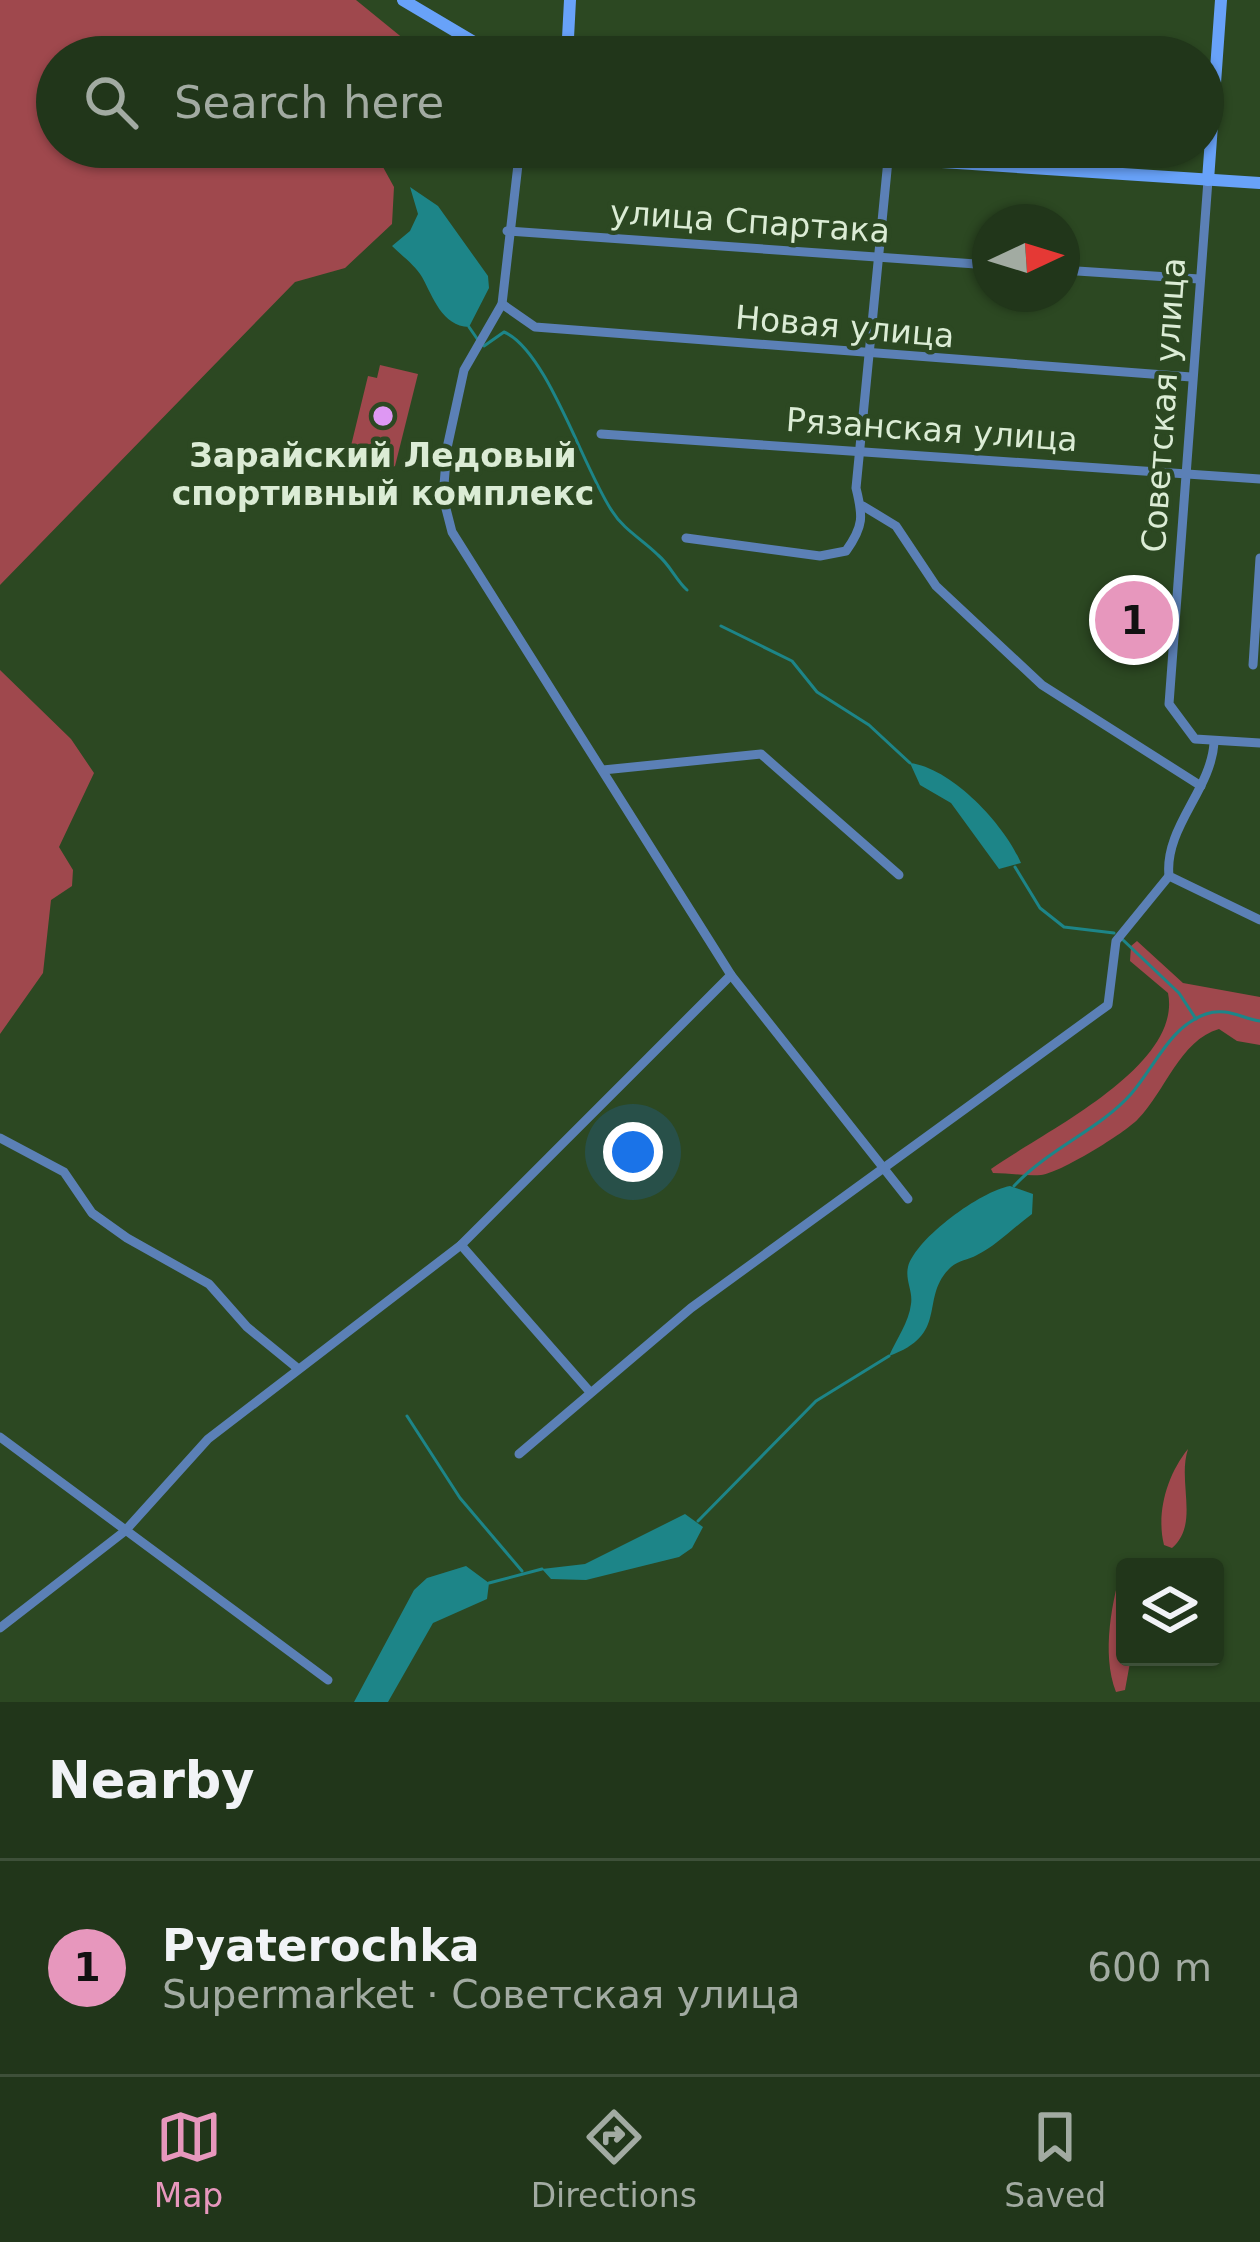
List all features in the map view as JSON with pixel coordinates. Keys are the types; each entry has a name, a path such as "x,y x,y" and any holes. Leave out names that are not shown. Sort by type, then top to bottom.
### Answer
{"main road":[{"path":"403,0 464,36"},
{"path":"568,36 571,0"},
{"name":"Советская улица","path":"1218,36 1221,0"},
{"path":"1016,168 1260,183"},
{"name":"Советская улица","path":"1208,180 1209,168"}],"street":[{"path":"518,168 502,304 464,370 447,448 442,496 452,532 731,976 908,1199"},
{"path":"686,538 820,556 846,551 858,534 863,506 856,488 887,168"},
{"name":"Советская улица","path":"1208,180 1169,704 1195,739 1214,743"},
{"name":"улица Спартака","path":"507,231 972,264"},
{"path":"1080,271 1199,279"},
{"name":"Новая улица","path":"502,304 535,326 870,356 1191,377"},
{"name":"Рязанская улица","path":"601,434 1260,479"},
{"path":"863,506 896,526 936,586 1042,685 1201,786"},
{"path":"1253,664 1260,557"},
{"path":"519,1454 691,1308 1108,1005 1116,941 1169,875 1170,850 1201,786 1214,743 1260,743"},
{"path":"603,770 761,754 899,875"},
{"path":"1169,875 1260,920"},
{"path":"0,1628 124,1531 208,1439 461,1245 731,976"},
{"path":"0,1138 64,1172 92,1213 209,1284 247,1328 296,1367"},
{"path":"461,1245 590,1392"},
{"path":"0,1437 328,1680"}],"shaded area":[{"path":"0,0 356,0 400,36 36,36 36,168 384,168 394,187 392,224 345,268 295,282 0,585"},
{"name":"Зарайский Ледовый спортивный комплекс","path":"380,365 418,374 395,466 385,471 357,467 349,454 368,376 377,378"},
{"path":"0,670 71,739 94,773 59,847 73,870 72,886 51,900 43,973 0,1034"},
{"path":"1137,941 1183,983 1260,997 1260,1045 1237,1041 1219,1029 1205,1035 1183,1055 1138,1119 1107,1142 1050,1173 993,1173 991,1169 1104,1095 1154,1047 1167,1020 1168,993 1130,961 1131,946"},
{"path":"1188,1449 1185,1527 1172,1548 1164,1545 1163,1507 1169,1482"},
{"path":"1116,1593 1116,1666 1129,1666 1125,1690 1116,1692 1109,1661"}],"water":[{"path":"410,187 438,206 488,276 489,288 469,327 445,316 419,273 392,246 410,231 418,214"},
{"path":"910,763 943,775 975,801 1003,832 1021,863 999,869 951,803 920,785"},
{"path":"1010,1186 1033,1194 1032,1214 984,1251 951,1267 941,1279 920,1337 889,1356 910,1311 907,1272 913,1255 951,1218"},
{"path":"685,1514 703,1527 692,1548 679,1557 586,1580 551,1579 542,1569 585,1564"},
{"path":"466,1566 489,1583 487,1599 433,1623 388,1702 354,1702 414,1590 427,1578"}],"waterway":[{"path":"469,327 478,340"},
{"path":"484,346 504,332 520,343 549,385 612,511 687,590"},
{"path":"721,626 792,661 817,692 869,725 910,763"},
{"path":"1015,867 1040,908 1064,927 1114,933"},
{"path":"1122,939 1179,993 1196,1019"},
{"path":"1014,1186 1118,1106 1193,1020 1220,1012 1260,1021"},
{"path":"698,1521 816,1401 889,1356"},
{"path":"407,1416 460,1498 522,1571"},
{"path":"489,1583 542,1569"}],"place":[{"name":"Зарайский Ледовый спортивный комплекс","path":"383,416"},
{"name":"Pyaterochka","path":"1134,620"}]}
